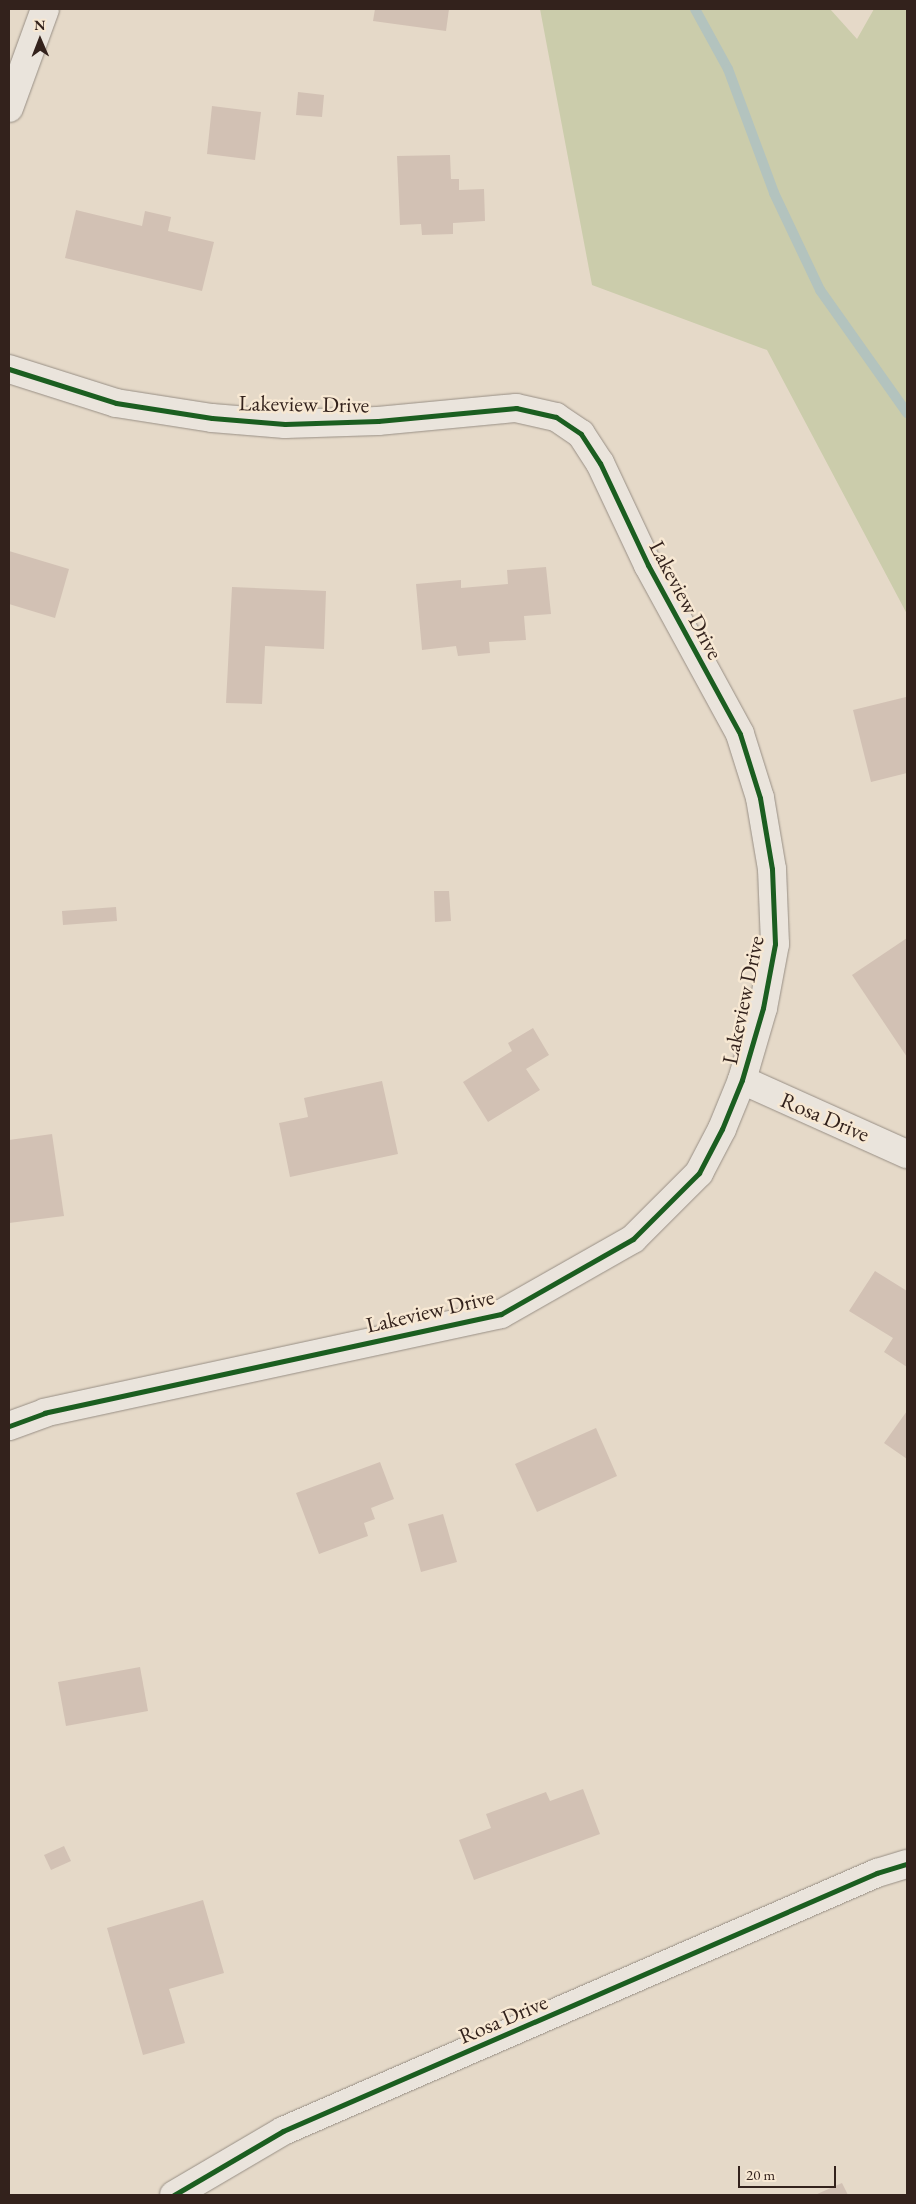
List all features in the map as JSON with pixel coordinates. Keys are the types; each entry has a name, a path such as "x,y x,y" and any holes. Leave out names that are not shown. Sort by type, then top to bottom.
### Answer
{"street":[{"path":"9,108 45,9"},
{"name":"Lakeview Drive","path":"9,369 116,402 212,418 295,424 378,421 516,408 556,417 581,434 600,463 648,565 740,734 760,798 772,869 775,944 763,1008 742,1080 699,1173 633,1239 501,1314 45,1413 9,1426"},
{"name":"Rosa Drive","path":"742,1080 907,1154"},
{"name":"Rosa Drive","path":"174,2195 283,2131 876,1873 907,1864"}],"green space":[{"path":"540,9 830,9 857,39 874,9 907,9 907,614 767,350 592,285"}],"building":[{"path":"375,9 449,9 446,31 373,21"},
{"path":"298,92 324,95 322,117 296,115"},
{"path":"212,106 261,112 255,160 207,154"},
{"path":"450,155 451,179 459,179 459,190 484,189 485,221 453,223 453,234 422,235 421,224 400,225 397,156"},
{"path":"76,210 142,226 145,211 171,217 168,231 214,242 202,291 65,258"},
{"path":"9,551 69,569 55,618 9,604"},
{"path":"546,567 551,614 524,616 526,640 489,642 490,653 458,656 456,646 422,650 416,584 461,580 461,588 508,584 507,570"},
{"path":"232,587 326,591 324,649 265,646 262,704 226,703"},
{"path":"906,697 907,773 871,782 853,710"},
{"path":"434,891 449,891 451,921 435,922"},
{"path":"116,907 117,921 63,925 62,911"},
{"path":"907,938 907,1057 852,975"},
{"path":"533,1028 549,1055 526,1069 540,1090 488,1122 463,1082 512,1051 508,1043"},
{"path":"382,1081 398,1154 290,1177 279,1123 308,1117 304,1098"},
{"path":"52,1134 64,1216 9,1223 9,1140"},
{"path":"875,1271 907,1291 907,1367 884,1352 893,1338 849,1311"},
{"path":"907,1411 907,1459 884,1443"},
{"path":"596,1428 617,1476 537,1512 515,1464"},
{"path":"380,1462 394,1499 371,1508 375,1519 364,1523 368,1536 319,1554 296,1493"},
{"path":"443,1514 457,1562 421,1572 408,1524"},
{"path":"140,1667 148,1711 66,1726 58,1682"},
{"path":"583,1789 600,1834 474,1880 459,1840 491,1828 486,1814 546,1792 550,1801"},
{"path":"64,1846 71,1861 51,1870 44,1855"},
{"path":"203,1900 224,1973 169,1989 185,2043 143,2055 107,1928"},
{"path":"842,2183 848,2195 815,2195"}],"waterway":[{"path":"695,9 728,69 774,193 820,290 907,413"}],"cycle path":[{"path":"9,369 116,403 212,418 285,424 378,421 516,408 556,417 581,434 600,463 648,565 740,734 760,798 772,869 775,944 763,1008 742,1080 722,1129 699,1173 633,1239 501,1314 45,1413 9,1426"},
{"path":"174,2195 283,2131 877,1873 907,1864"}]}
